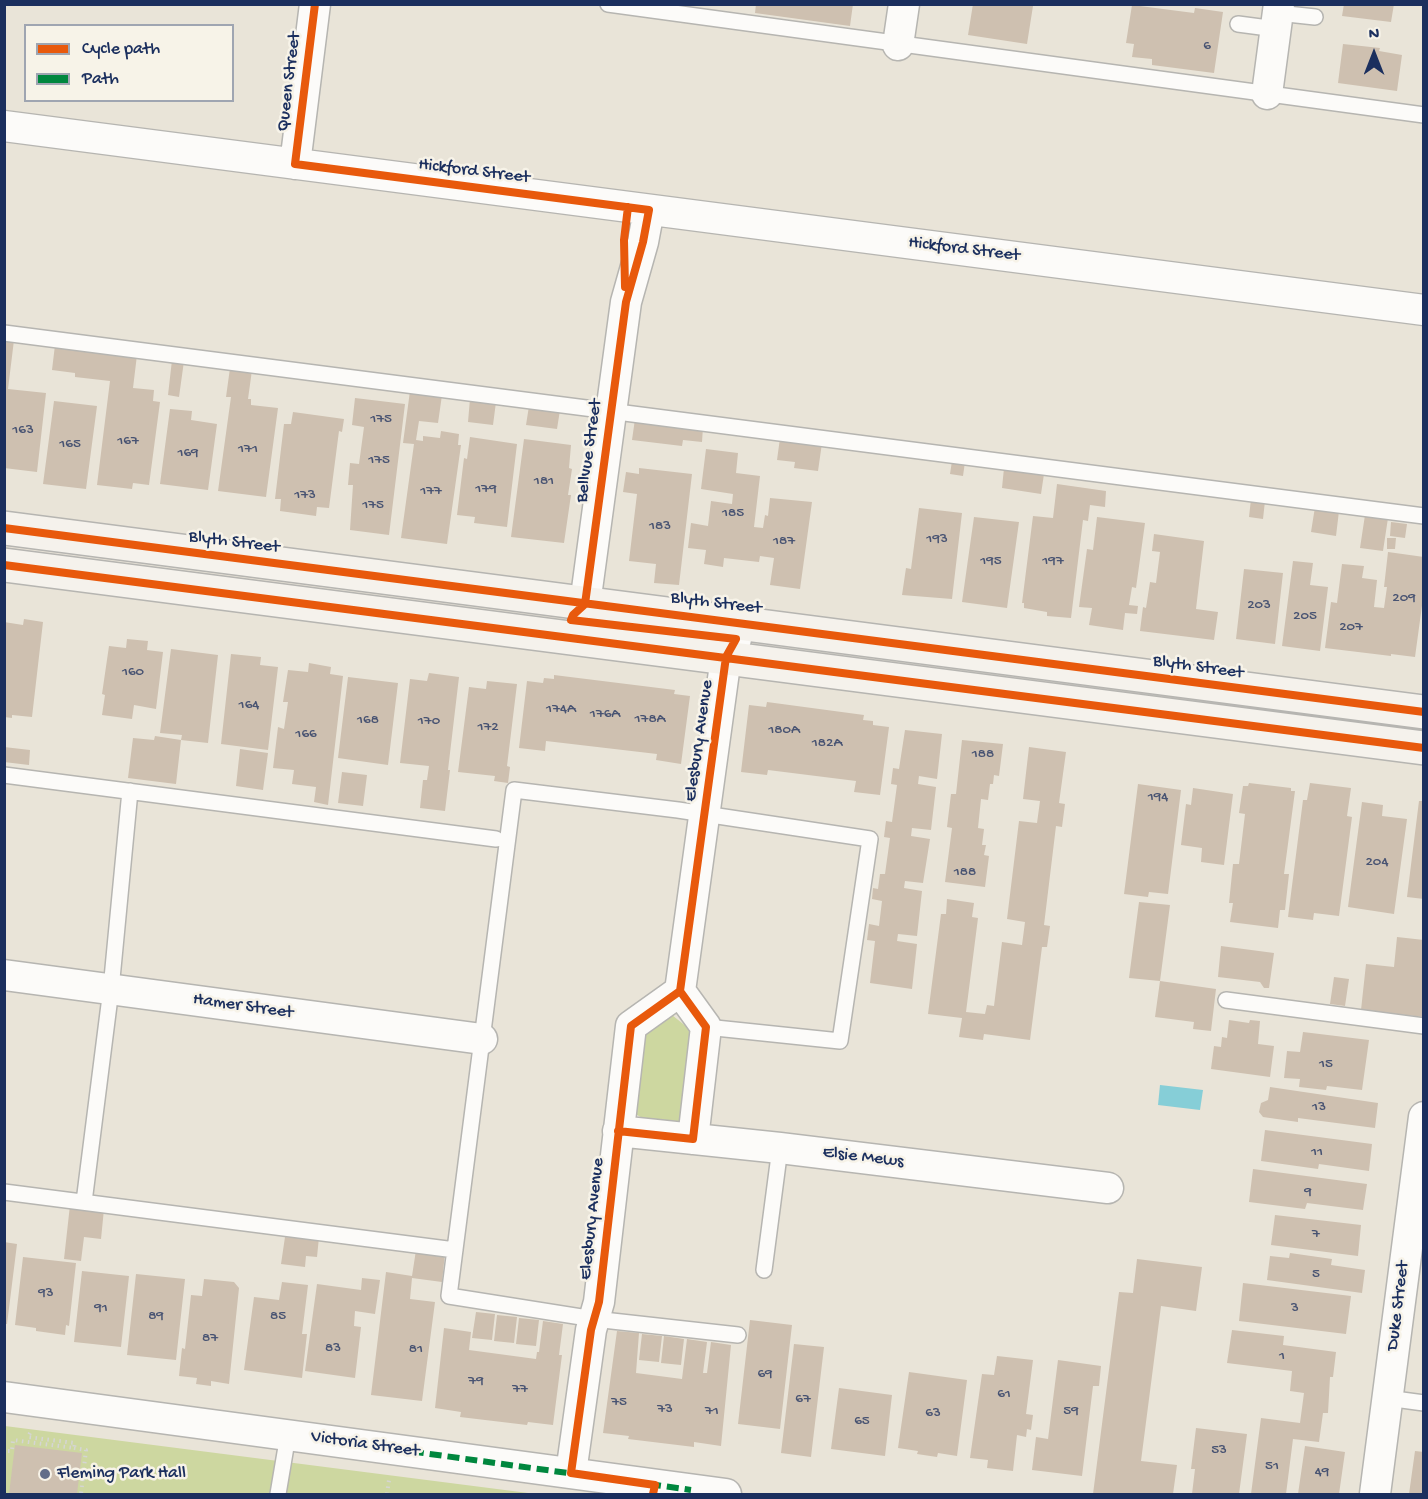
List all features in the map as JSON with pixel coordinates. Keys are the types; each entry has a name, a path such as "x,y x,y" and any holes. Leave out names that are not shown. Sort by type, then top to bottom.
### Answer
{"street":[{"name":"Queen Street","path":"295,164 315,4"},
{"path":"898,45 904,4"},
{"path":"1267,94 1278,15"},
{"name":"Hickford Street","path":"4,126 1424,310"},
{"name":"Bellvue Street","path":"585,604 626,302 643,242 638,208"},
{"name":"Blyth Street","path":"4,528 1424,712"},
{"path":"4,564 1424,747"},
{"name":"Elesbury Avenue","path":"571,1473 591,1330 599,1302 632,1026 680,991 726,657 736,639 738,622"},
{"name":"Hamer Street","path":"4,975 482,1039"},
{"path":"680,991 706,1027 693,1139"},
{"name":"Duke Street","path":"1375,1494 1424,1117"},
{"name":"Elsie Mews","path":"618,1131 780,1148 1108,1188"},
{"name":"Victoria Street","path":"4,1397 726,1494"}],"lane":[{"path":"608,4 1424,115"},
{"path":"1238,24 1278,15 1315,17"},
{"path":"4,333 1424,516"},
{"path":"4,775 501,839"},
{"path":"706,1027 840,1041 870,839 706,814 514,790 501,839 482,1039 449,1296 594,1318 738,1335"},
{"path":"84,1202 111,989 130,791"},
{"path":"1226,1000 1424,1026"},
{"path":"764,1270 780,1148"},
{"path":"4,1192 455,1250"},
{"path":"1388,1398 1424,1403"},
{"path":"278,1494 288,1435"}],"path":[{"path":"51,1435 29,1432 28,1437 75,1443 74,1448"},
{"path":"8,1451 12,1451 13,1440 86,1450 81,1494"}],"green space":[{"path":"662,1015 672,1015 693,1032 681,1126 652,1124 629,1110 635,1042"},
{"path":"5,1426 536,1494 5,1494"}],"water":[{"path":"1160,1085 1203,1090 1200,1110 1158,1105"}],"building":[{"path":"756,4 853,4 850,26 755,13"},
{"path":"973,4 1033,6 1027,44 968,35"},
{"path":"1344,4 1394,4 1391,22 1342,16"},
{"path":"1132,5 1194,13 1195,8 1223,12 1214,73 1152,65 1152,59 1132,57 1134,44 1126,43"},
{"path":"1343,44 1380,48 1379,51 1402,55 1397,91 1338,83"},
{"path":"4,339 14,340 8,389 46,393 37,472 4,468"},
{"path":"55,345 137,355 133,388 154,390 153,401 160,402 149,485 133,483 132,489 97,485 110,381 75,377 75,373 52,370"},
{"path":"172,360 184,361 179,397 168,395"},
{"path":"230,368 252,370 248,399 251,399 251,405 278,408 266,497 218,491 231,397 226,397"},
{"path":"410,391 442,395 438,423 419,421 416,440 423,441 423,436 440,438 441,431 459,434 458,445 461,445 447,544 401,538 414,444 403,443"},
{"path":"355,398 405,404 389,535 350,530 353,485 348,485 350,463 359,464 364,427 352,425"},
{"path":"470,399 496,402 493,425 468,422"},
{"path":"54,401 97,406 86,489 43,484"},
{"path":"529,406 560,410 557,429 526,425"},
{"path":"170,409 192,411 191,420 217,424 208,490 160,484"},
{"path":"293,412 344,419 342,432 339,431 329,508 317,507 316,516 280,511 281,499 275,499 284,424 291,424"},
{"path":"635,419 703,427 702,442 683,440 682,446 632,440"},
{"path":"470,437 517,444 507,527 474,523 475,517 457,515 464,458 467,459"},
{"path":"780,438 822,443 818,471 794,468 795,462 777,460"},
{"path":"524,439 571,445 569,468 572,469 568,495 571,495 564,543 511,537"},
{"path":"706,449 738,453 736,473 760,476 754,527 763,528 765,515 768,516 770,498 812,502 800,589 770,585 774,558 760,556 759,562 724,558 723,567 704,564 706,550 688,548 691,523 708,526 711,501 732,504 733,494 701,489"},
{"path":"952,461 965,462 963,476 950,474"},
{"path":"639,468 692,474 679,585 654,583 656,564 629,561 637,494 623,492 626,472 639,474"},
{"path":"1004,468 1044,474 1041,494 1002,488"},
{"path":"1057,484 1106,491 1105,507 1090,505 1088,521 1083,520 1071,618 1047,616 1047,612 1024,608 1024,603 1022,603 1033,516 1053,518"},
{"path":"1251,499 1265,501 1263,519 1249,517"},
{"path":"1315,507 1339,511 1336,536 1311,532"},
{"path":"919,508 962,513 952,599 902,595 906,568 911,569"},
{"path":"1365,515 1388,518 1383,551 1360,548"},
{"path":"974,517 1019,522 1007,608 962,602"},
{"path":"1097,517 1145,523 1136,588 1132,587 1129,605 1138,606 1137,614 1125,613 1123,630 1089,625 1092,608 1079,607 1087,549 1093,550"},
{"path":"1391,522 1407,524 1405,538 1390,536"},
{"path":"1154,534 1204,541 1196,609 1218,612 1214,640 1140,631 1143,607 1146,608 1150,582 1156,583 1160,552 1152,551"},
{"path":"1387,538 1396,538 1395,549 1387,549"},
{"path":"1388,552 1424,557 1424,591 1415,657 1325,648 1331,602 1337,603 1342,564 1364,566 1362,578 1377,580 1374,607 1384,608"},
{"path":"1293,561 1313,563 1310,585 1328,587 1320,651 1282,646"},
{"path":"1244,569 1283,573 1275,644 1236,639"},
{"path":"24,619 43,622 32,717 12,715 12,718 4,717 4,622 23,625"},
{"path":"127,639 148,641 147,650 163,652 156,709 134,705 132,719 102,715 105,695 102,694 109,646 126,648"},
{"path":"171,649 218,655 208,743 181,740 182,735 160,733"},
{"path":"231,654 261,657 260,665 278,667 268,750 221,744"},
{"path":"309,663 331,667 330,674 343,676 328,805 314,802 316,787 292,784 294,770 273,768 278,727 284,729 288,702 283,702 288,670 308,672"},
{"path":"429,673 459,677 445,811 420,808 423,780 427,780 429,766 400,763 410,679 427,681"},
{"path":"554,675 675,690 674,694 690,696 681,764 656,760 657,754 546,741 545,751 519,748 527,681 543,683 544,678 554,679"},
{"path":"348,677 398,683 388,765 338,758"},
{"path":"487,681 517,684 507,766 510,767 508,783 494,781 495,776 458,772 469,687 486,689"},
{"path":"767,702 864,715 863,720 873,721 873,725 889,727 880,795 854,792 856,781 768,770 767,775 741,772 749,705 766,707"},
{"path":"905,730 942,734 937,779 919,776 918,784 936,787 931,830 912,828 911,836 930,839 923,883 905,881 904,888 922,891 917,936 898,934 897,941 917,944 912,989 870,983 875,941 867,940 869,924 879,926 882,901 872,899 873,888 878,889 880,874 885,874 890,838 884,837 886,821 892,822 897,785 891,784 893,768 899,769"},
{"path":"155,736 181,740 176,784 128,778 133,738 154,740"},
{"path":"962,740 1003,744 999,776 994,775 988,800 981,799 978,828 984,829 982,845 986,845 984,855 989,856 985,887 945,882 952,828 947,827 951,794 956,794"},
{"path":"4,747 30,750 29,765 4,762"},
{"path":"1029,747 1066,752 1059,803 1065,804 1062,827 1056,826 1044,925 1050,926 1047,947 1042,947 1030,1040 984,1034 983,1040 959,1037 962,1018 928,1014 941,914 946,914 947,899 974,903 972,917 978,918 966,1012 985,1014 987,1005 994,1006 1002,942 1022,945 1025,922 1007,919 1019,821 1037,823 1040,801 1023,799"},
{"path":"240,749 268,753 263,790 236,786"},
{"path":"342,772 367,775 363,806 338,803"},
{"path":"1249,783 1291,788 1291,791 1295,791 1284,874 1289,874 1285,910 1280,910 1278,928 1230,922 1233,903 1229,903 1233,864 1239,864 1245,814 1239,813 1243,786 1248,786"},
{"path":"1310,783 1351,788 1347,816 1352,817 1339,916 1314,913 1313,920 1288,917 1303,800 1307,800"},
{"path":"1138,784 1181,790 1168,894 1149,892 1148,897 1124,894"},
{"path":"1193,788 1233,794 1224,865 1201,862 1202,848 1181,845 1186,804 1191,805"},
{"path":"1419,801 1424,801 1424,899 1407,897"},
{"path":"1362,802 1383,805 1382,816 1407,819 1394,914 1348,907"},
{"path":"1139,902 1170,905 1160,981 1129,978"},
{"path":"1397,937 1424,940 1424,1017 1361,1010 1366,964 1394,967"},
{"path":"1221,946 1274,953 1269,988 1264,988 1260,982 1218,977"},
{"path":"1334,977 1349,979 1345,1006 1330,1004"},
{"path":"1160,981 1216,989 1211,1031 1193,1029 1194,1022 1155,1017"},
{"path":"1229,1020 1249,1023 1250,1020 1260,1021 1258,1044 1274,1046 1270,1077 1211,1069 1214,1046 1221,1047 1222,1037 1227,1038"},
{"path":"1303,1032 1369,1040 1362,1090 1327,1086 1326,1090 1299,1087 1300,1079 1284,1078 1287,1051 1300,1052"},
{"path":"1270,1087 1378,1103 1375,1128 1298,1118 1298,1122 1263,1117 1259,1112 1261,1103 1268,1100"},
{"path":"1265,1130 1372,1144 1369,1171 1319,1164 1318,1169 1261,1161"},
{"path":"1253,1169 1367,1184 1363,1210 1307,1203 1305,1209 1249,1202"},
{"path":"70,1205 104,1209 101,1239 84,1237 81,1261 64,1259"},
{"path":"1275,1215 1361,1225 1358,1256 1271,1245"},
{"path":"308,1236 319,1237 317,1257 306,1256 305,1267 281,1264 285,1237 308,1239"},
{"path":"4,1242 17,1244 7,1324 4,1324"},
{"path":"416,1250 445,1253 442,1282 412,1278 410,1299 435,1302 422,1401 371,1395 386,1272 412,1276"},
{"path":"1290,1253 1332,1259 1331,1265 1365,1270 1362,1293 1267,1280 1270,1256 1289,1258"},
{"path":"23,1257 76,1263 69,1326 66,1325 65,1335 15,1325"},
{"path":"1137,1259 1202,1267 1196,1311 1161,1306 1141,1461 1177,1465 1173,1494 1093,1494 1119,1292 1133,1293"},
{"path":"82,1271 129,1276 121,1347 74,1342"},
{"path":"136,1274 185,1279 176,1360 127,1355"},
{"path":"362,1278 380,1280 375,1314 355,1311 354,1326 361,1327 355,1378 305,1371 317,1284 361,1290"},
{"path":"204,1279 234,1282 239,1288 229,1384 211,1381 211,1386 196,1384 197,1378 179,1376 182,1348 185,1349 191,1295 202,1296"},
{"path":"282,1282 308,1285 302,1334 307,1334 302,1378 244,1370 254,1297 279,1300"},
{"path":"1243,1283 1351,1296 1346,1334 1239,1321"},
{"path":"476,1312 495,1314 492,1340 472,1338"},
{"path":"497,1315 517,1317 514,1343 494,1341"},
{"path":"519,1318 539,1320 536,1346 516,1344"},
{"path":"750,1320 792,1325 780,1429 738,1424"},
{"path":"543,1321 563,1324 559,1355 562,1355 553,1425 528,1422 527,1425 460,1417 461,1412 435,1408 444,1328 471,1332 469,1350 536,1359"},
{"path":"1232,1330 1284,1336 1283,1345 1336,1352 1333,1377 1330,1377 1328,1413 1323,1413 1319,1442 1293,1439 1286,1494 1251,1494 1261,1418 1300,1423 1304,1393 1290,1391 1292,1371 1227,1363"},
{"path":"617,1331 639,1333 636,1373 682,1379 687,1339 707,1342 703,1373 707,1373 711,1342 731,1345 721,1446 694,1442 694,1447 628,1439 629,1436 603,1433"},
{"path":"642,1334 662,1336 659,1362 639,1360"},
{"path":"664,1336 684,1339 681,1365 661,1363"},
{"path":"794,1344 824,1347 811,1457 781,1453"},
{"path":"997,1356 1033,1360 1026,1414 1033,1415 1031,1430 1027,1429 1026,1437 1017,1435 1013,1471 987,1468 988,1460 970,1458 982,1374 994,1375"},
{"path":"1058,1360 1101,1366 1099,1386 1093,1386 1082,1476 1032,1470 1036,1437 1048,1439"},
{"path":"909,1372 967,1380 957,1456 938,1453 937,1457 898,1448"},
{"path":"839,1388 892,1395 885,1456 831,1449"},
{"path":"1196,1428 1247,1434 1239,1494 1192,1494 1195,1469 1191,1469"},
{"name":"Fleming Park Hall","path":"15,1445 82,1453 77,1494 9,1494"},
{"path":"1305,1446 1345,1452 1339,1494 1298,1494"},
{"path":"1415,1451 1424,1452 1424,1494 1409,1494"}],"marked path":[{"path":"394,1449 575,1474"},
{"path":"649,1484 691,1490"}],"cycle path":[{"path":"315,4 295,164 649,210 643,242 626,302 585,604"},
{"path":"625,287 624,240 628,207"},
{"path":"4,528 1424,712"},
{"path":"4,565 1424,748"},
{"path":"585,604 571,620 736,639 726,657 680,991 631,1026 599,1302 591,1330 571,1473 655,1485 653,1494"},
{"path":"618,1131 693,1139 706,1027 680,991"}],"place":[{"name":"Fleming Park Hall","path":"45,1474"}]}
